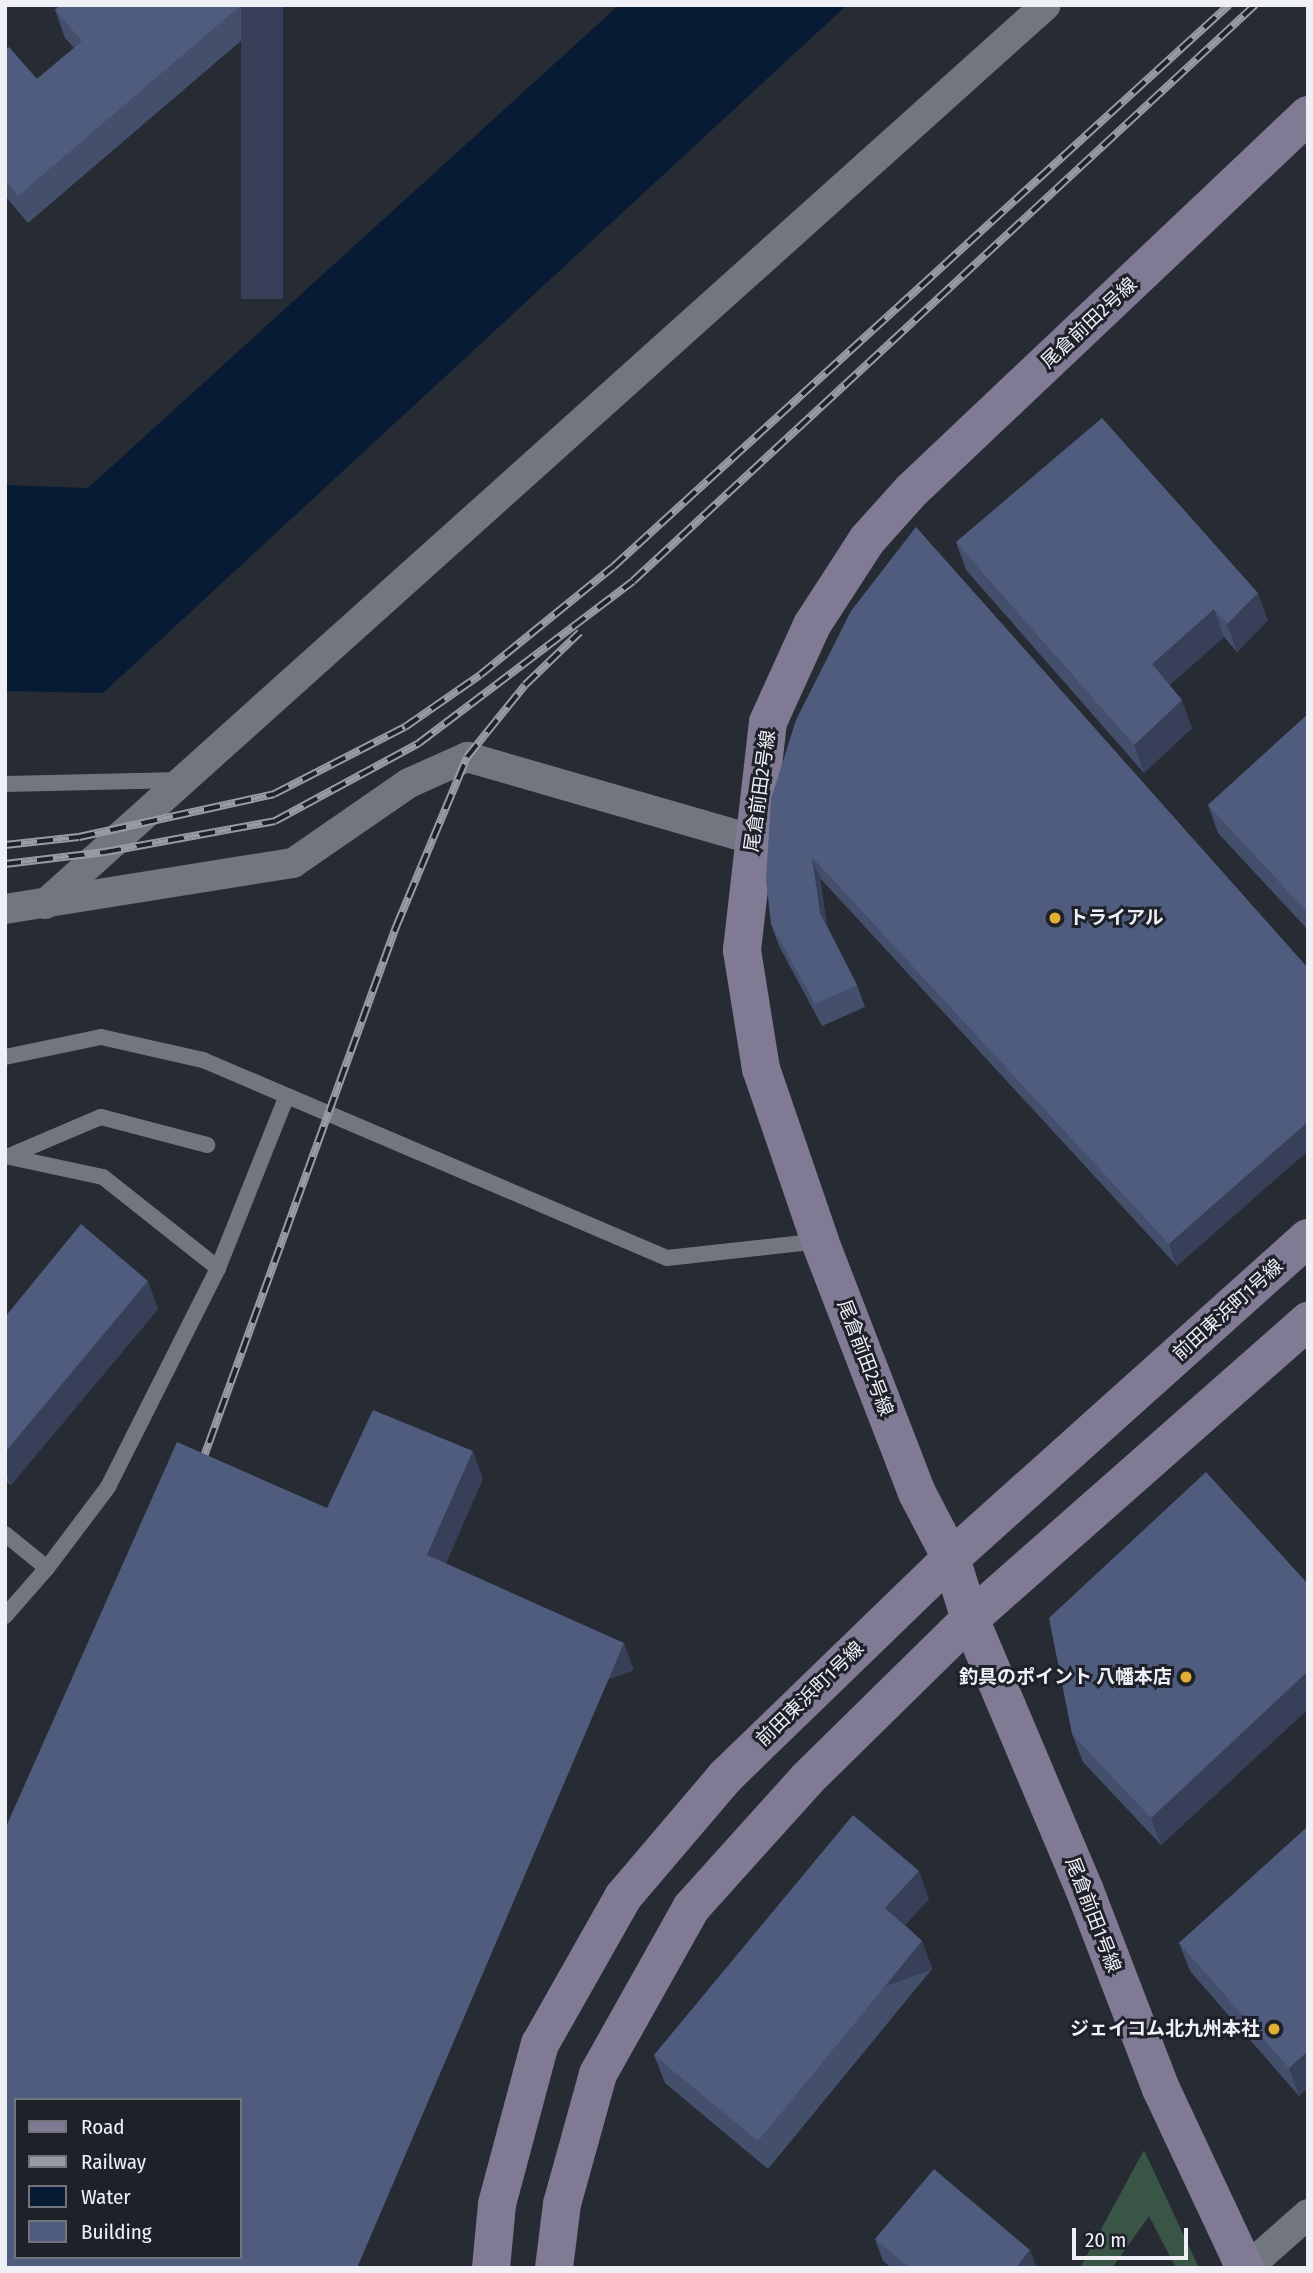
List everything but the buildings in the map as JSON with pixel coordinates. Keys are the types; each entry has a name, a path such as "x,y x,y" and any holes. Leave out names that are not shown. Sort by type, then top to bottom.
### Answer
{"street":[{"path":"45,904 1046,5"},
{"name":"尾倉前田2号線","path":"951,1558 917,1493 820,1241 761,1069 741,950 752,839 768,722 812,625 867,540 911,491 1308,115"},
{"path":"5,909 293,863 409,783 467,757 752,839"},
{"name":"前田東浜町1号線","path":"491,2268 497,2204 540,2044 623,1897 724,1777 951,1558 1308,1238"},
{"path":"554,2268 562,2204 598,2074 691,1908 807,1779 970,1619 1308,1321"},
{"name":"尾倉前田1号線","path":"951,1558 970,1619 1085,1891 1161,2089 1246,2268"},
{"path":"1246,2268 1308,2214"}],"lane":[{"path":"5,784 185,780"},
{"path":"5,1057 101,1037 203,1060 286,1098 667,1258 820,1241"},
{"path":"5,1616 47,1568 108,1487 218,1268 286,1098"},
{"path":"7,1156 101,1116 206,1144"},
{"path":"7,1156 103,1177 218,1268"},
{"path":"5,1534 47,1568"}],"green space":[{"path":"1144,2150 1199,2268 1176,2268 1149,2216 1112,2268 1080,2268"}],"water":[{"path":"619,5 847,5 103,693 5,691 5,485 88,488"}],"railway":[{"path":"5,845 79,837 274,794 405,727 480,675 613,567 1229,5"},
{"path":"5,864 105,852 275,821 419,743 633,581 1255,5"},
{"path":"198,1473 396,927 467,757 525,685 580,632"}],"place":[{"name":"トライアル","path":"1055,918"},
{"name":"釣具のポイント 八幡本店","path":"1186,1677"},
{"name":"ジェイコム北九州本社","path":"1274,2029"}]}
